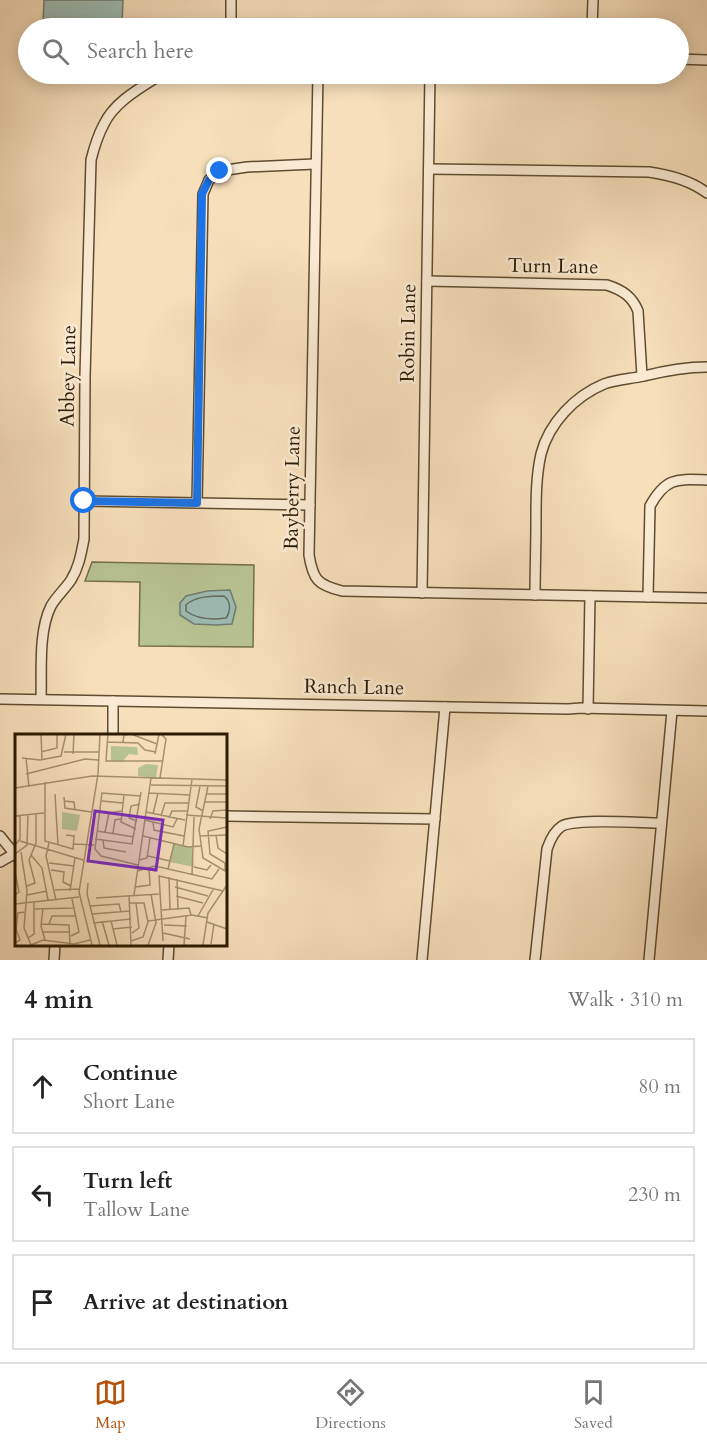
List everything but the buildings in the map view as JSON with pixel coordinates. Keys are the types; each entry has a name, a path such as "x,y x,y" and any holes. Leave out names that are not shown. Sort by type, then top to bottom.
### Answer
{"street":[{"path":"231,0 231,18"},
{"path":"592,18 593,0"},
{"path":"689,59 707,60"},
{"name":"Abbey Lane","path":"41,699 45,624 51,606 71,579 80,560 84,540 91,160 105,121 128,98 148,84"},
{"name":"Bayberry Lane","path":"318,84 309,555 311,571 327,587 342,591 707,598"},
{"name":"Robin Lane","path":"422,593 430,84"},
{"path":"197,503 202,194 209,180 220,171 247,167 315,164"},
{"path":"429,169 649,172 679,178 707,193"},
{"name":"Turn Lane","path":"427,281 607,285 617,288 627,294 638,310 642,376"},
{"path":"535,595 536,483 548,437 562,414 587,393 616,380 707,367"},
{"path":"648,597 650,506 657,493 669,483 686,479 707,480"},
{"path":"84,501 310,505"},
{"path":"588,709 590,596"},
{"name":"Ranch Lane","path":"0,699 707,711"},
{"path":"113,701 113,734"},
{"path":"422,960 445,706"},
{"path":"649,960 672,711"},
{"path":"226,816 435,819"},
{"path":"535,960 546,849 555,832 570,823 661,823"},
{"path":"0,837 15,855 0,862"},
{"path":"54,960 55,945"},
{"path":"168,960 169,945"}],"green space":[{"path":"92,562 254,565 253,647 139,646 140,582 85,581"}],"water":[{"path":"44,0 123,0 122,18 43,18"},
{"path":"230,590 236,607 232,624 194,624 180,615 180,603 186,596 207,591"}],"route":[{"path":"84,501 197,503 202,194 209,180 220,171"}]}
